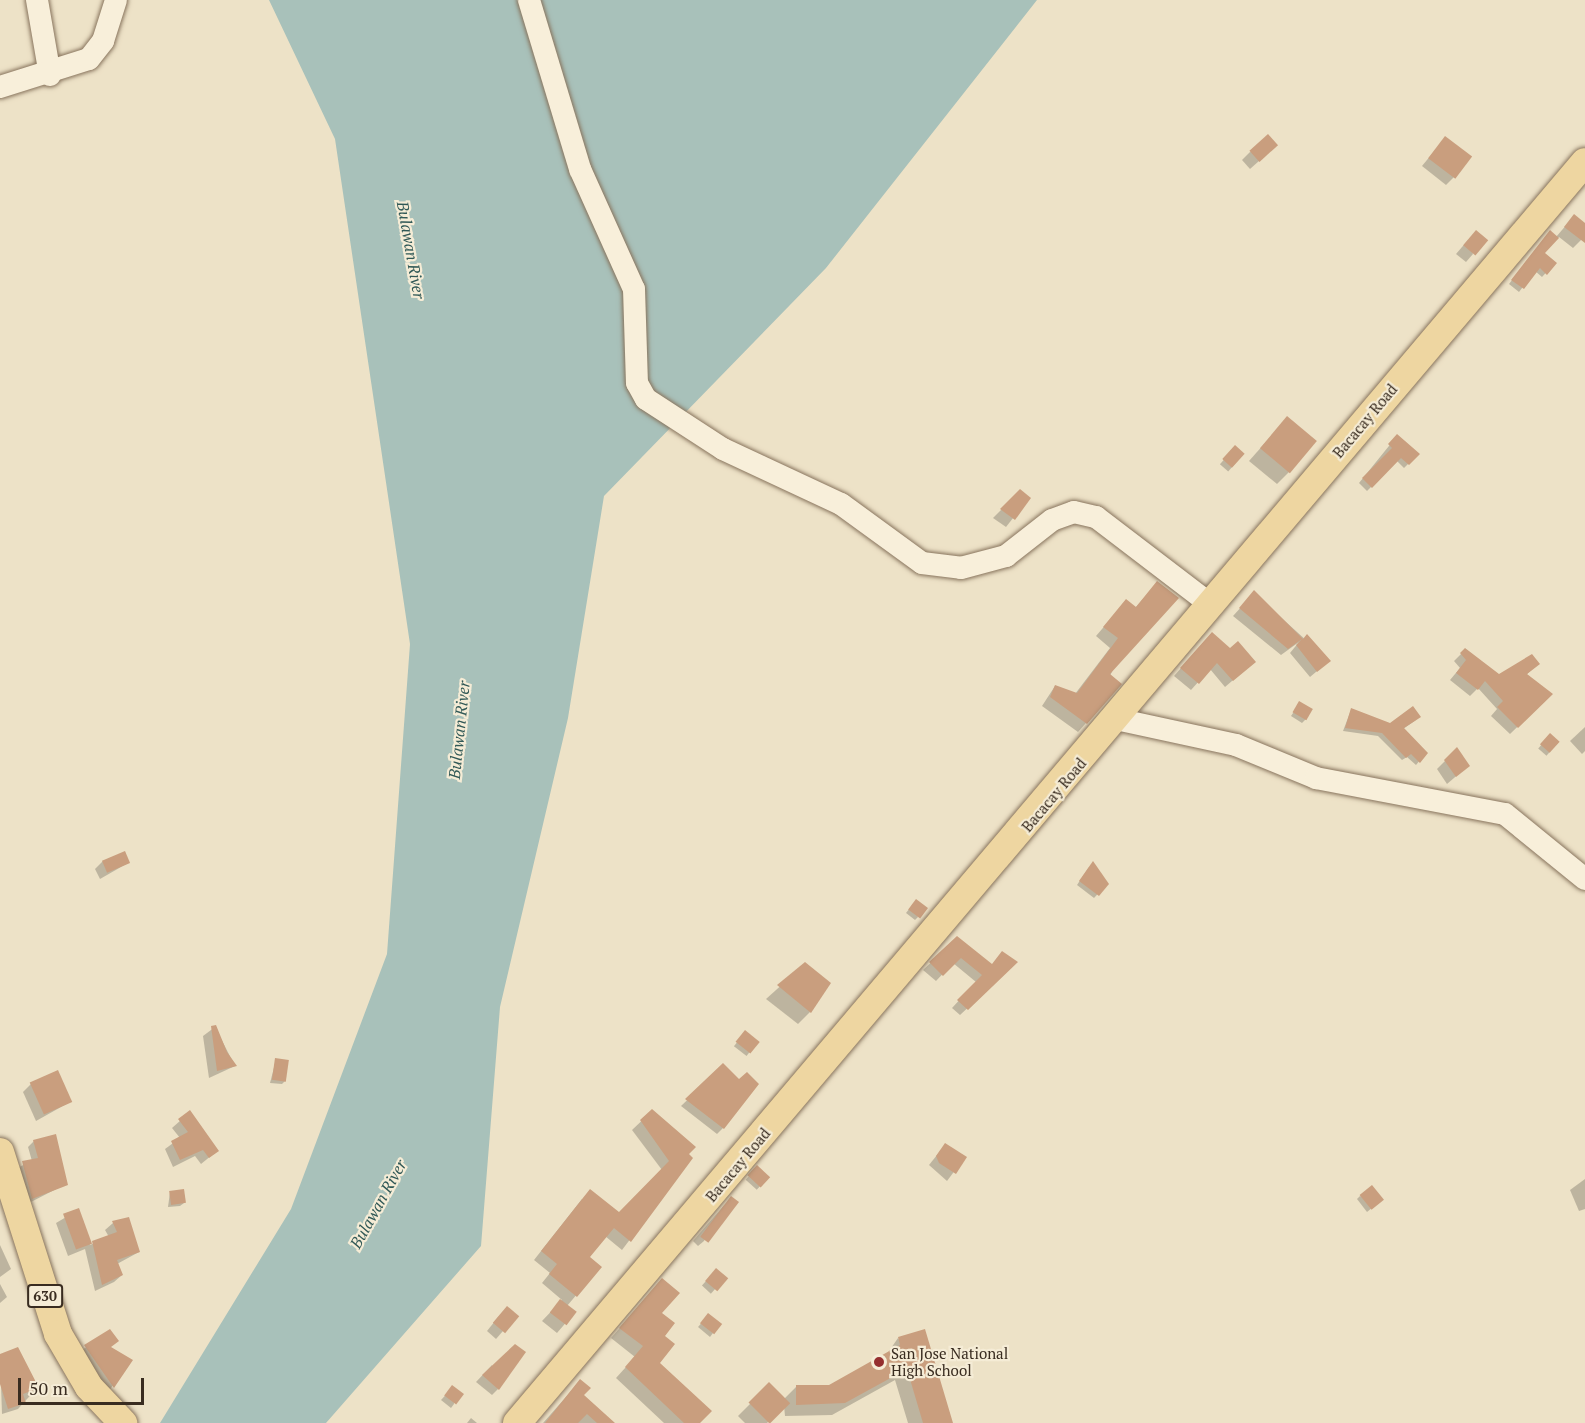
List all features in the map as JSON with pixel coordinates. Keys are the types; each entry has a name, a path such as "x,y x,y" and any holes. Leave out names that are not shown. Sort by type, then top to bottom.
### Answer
{"main road":[{"name":"Bacacay Road","path":"517,1423 1116,719 1585,162"},
{"name":"630","path":"0,1152 58,1334 89,1387 123,1423"}],"street":[{"path":"37,0 50,75"},
{"path":"0,87 50,75 89,59 103,41 116,0"},
{"path":"529,0 580,169 634,289 637,383 646,399 723,449 841,504 922,563 961,568 1006,556 1052,520 1074,512 1096,517 1211,605"},
{"path":"1116,719 1236,745 1316,778 1505,814 1585,879"}],"water":[{"name":"Bulawan River","path":"269,0 1037,0 826,268 604,496 568,718 500,1007 481,1246 326,1423 160,1423 291,1209 387,954 410,644 335,139"}],"building":[{"path":"1268,134 1278,145 1259,162 1249,151"},
{"path":"1445,136 1472,156 1455,179 1428,158"},
{"path":"1574,214 1585,223 1585,243 1564,227"},
{"path":"1476,230 1488,240 1475,256 1463,245"},
{"path":"1550,230 1559,238 1545,253 1557,263 1547,275 1540,268 1524,289 1511,280"},
{"path":"1287,416 1317,441 1290,473 1260,448"},
{"path":"1397,434 1420,454 1409,465 1401,458 1372,488 1362,478 1392,448 1388,444"},
{"path":"1235,445 1245,454 1232,468 1222,459"},
{"path":"1020,489 1031,498 1015,520 1000,509"},
{"path":"1157,581 1179,598 1110,674 1122,684 1087,724 1050,697 1055,685 1077,693 1118,638 1103,627 1126,599 1136,607"},
{"path":"1254,590 1303,639 1307,634 1331,661 1317,672 1296,645 1302,639 1288,649 1239,608"},
{"path":"1212,632 1230,648 1238,641 1256,662 1233,681 1217,663 1199,684 1180,668"},
{"path":"1465,648 1499,674 1532,654 1540,664 1527,674 1553,694 1518,728 1497,707 1503,701 1485,681 1478,690 1456,673 1466,660 1460,653"},
{"path":"1299,701 1313,709 1306,720 1292,712"},
{"path":"1413,706 1421,717 1404,728 1428,753 1420,763 1411,754 1406,758 1382,733 1345,728 1351,708 1390,723"},
{"path":"1550,733 1560,742 1550,753 1540,744"},
{"path":"1457,747 1470,766 1456,777 1444,760"},
{"path":"125,851 130,863 107,873 102,861"},
{"path":"1093,861 1109,884 1099,896 1079,881"},
{"path":"916,899 928,908 920,918 908,909"},
{"path":"957,936 992,964 1002,951 1018,962 968,1010 957,1000 982,975 961,958 943,976 929,962"},
{"path":"805,962 831,983 811,1013 777,985"},
{"path":"216,1025 227,1052 237,1066 217,1071 211,1026"},
{"path":"745,1030 760,1042 750,1054 736,1042"},
{"path":"275,1058 289,1060 286,1082 272,1080"},
{"path":"723,1063 739,1079 747,1072 759,1084 724,1129 685,1099"},
{"path":"58,1070 72,1102 44,1115 30,1083"},
{"path":"652,1109 696,1147 689,1154 693,1158 631,1242 614,1228 590,1257 602,1267 577,1297 549,1274 557,1264 541,1251 590,1189 619,1212 669,1161 640,1120"},
{"path":"190,1110 219,1151 209,1158 203,1150 180,1160 171,1141 188,1132 178,1119"},
{"path":"56,1134 68,1185 32,1199 22,1161 38,1158 33,1140"},
{"path":"945,1143 967,1157 956,1174 939,1163 936,1156"},
{"path":"757,1165 770,1177 761,1188 747,1175"},
{"path":"1372,1185 1384,1200 1372,1210 1360,1195"},
{"path":"184,1189 186,1203 171,1205 169,1191"},
{"path":"731,1196 739,1202 708,1243 700,1237"},
{"path":"79,1208 92,1244 76,1250 63,1214"},
{"path":"129,1217 140,1252 117,1260 123,1275 102,1285 92,1241 117,1232 112,1221"},
{"path":"716,1268 728,1278 717,1291 705,1281"},
{"path":"662,1278 680,1293 662,1313 675,1323 665,1336 675,1344 660,1363 712,1411 700,1423 684,1423 625,1367 643,1346 619,1328"},
{"path":"560,1299 577,1312 567,1325 550,1313"},
{"path":"507,1306 519,1316 505,1333 493,1323"},
{"path":"708,1313 722,1324 714,1334 700,1323"},
{"path":"110,1329 119,1341 111,1347 133,1360 114,1388 84,1345"},
{"path":"925,1329 953,1423 923,1423 907,1369 845,1403 796,1405 796,1385 829,1385 900,1345 898,1337"},
{"path":"515,1344 526,1352 499,1390 482,1375"},
{"path":"18,1347 39,1388 23,1394 26,1403 8,1409 0,1384 0,1354"},
{"path":"580,1379 591,1388 584,1395 615,1423 597,1423 587,1414 578,1423 545,1423"},
{"path":"769,1382 790,1403 769,1423 748,1403"},
{"path":"452,1385 464,1394 456,1404 444,1395"}],"place":[{"name":"San Jose National High School","path":"879,1362"}]}
